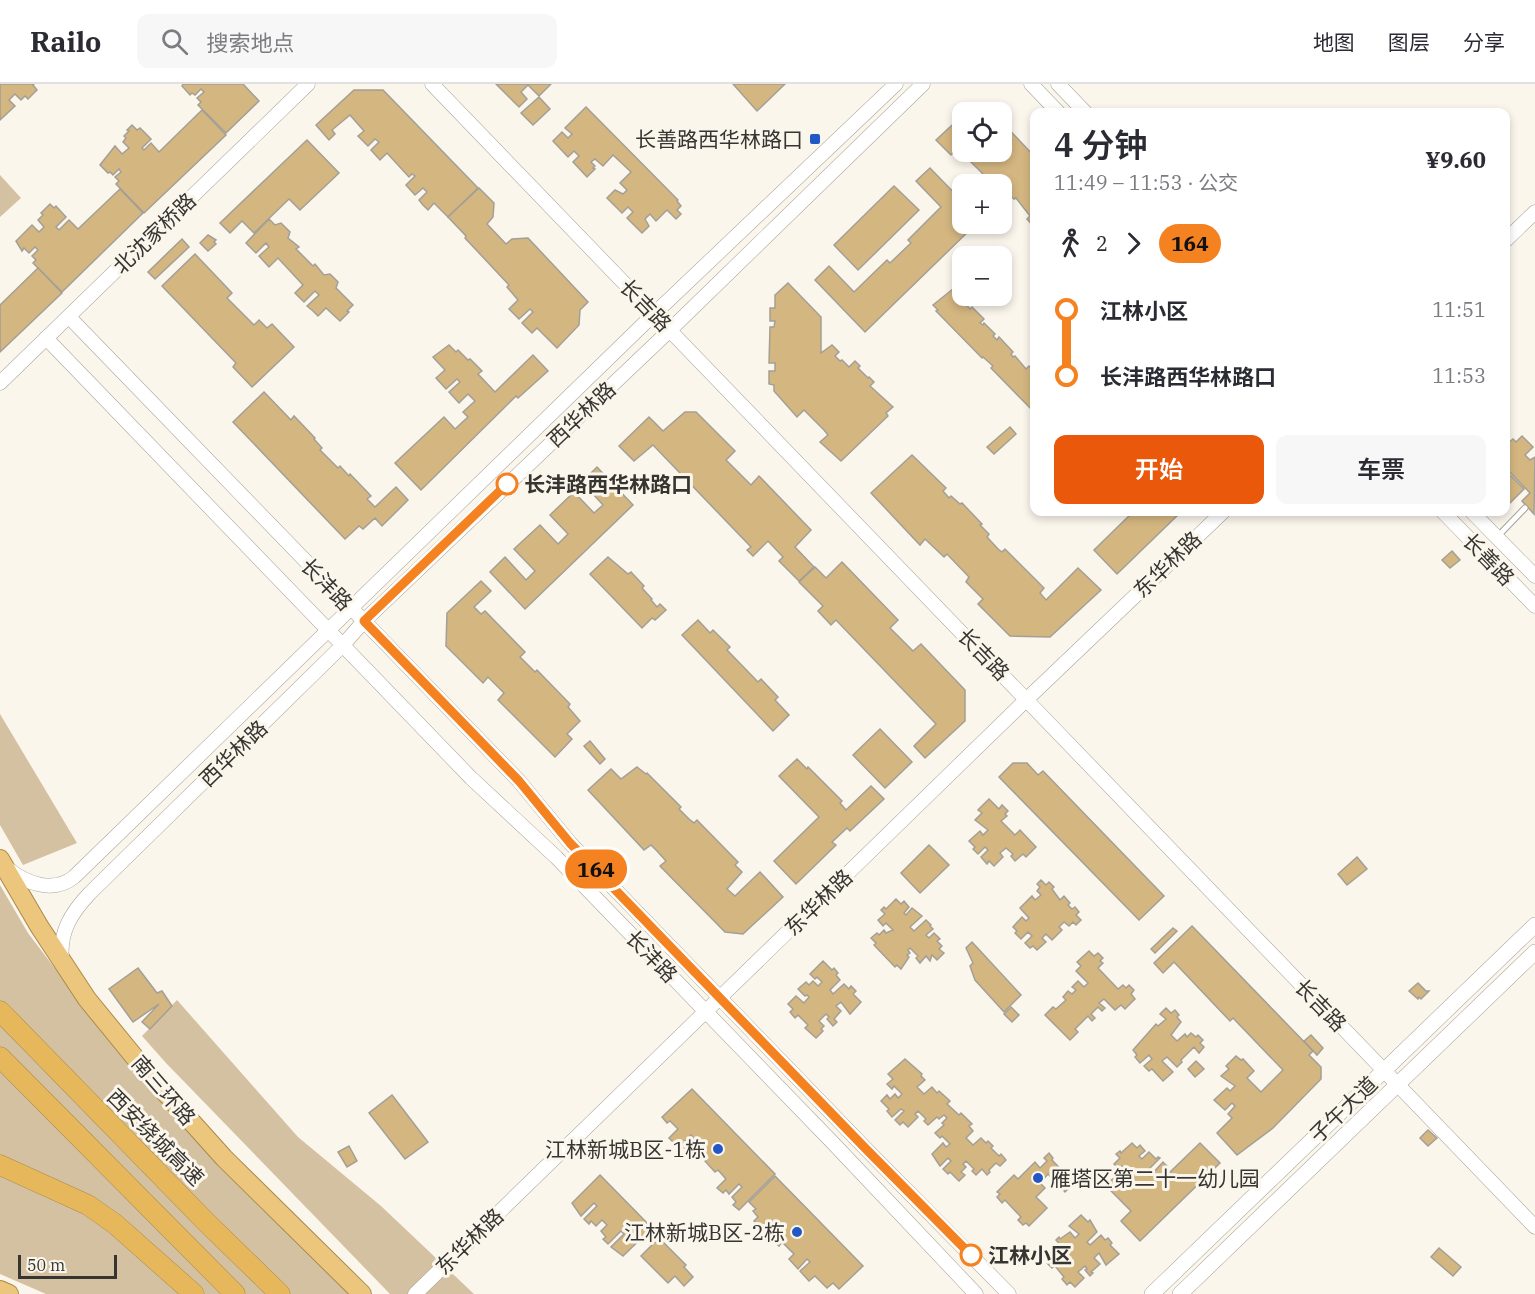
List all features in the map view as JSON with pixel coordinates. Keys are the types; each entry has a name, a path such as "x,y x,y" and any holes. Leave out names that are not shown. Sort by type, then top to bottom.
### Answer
{"highway":[{"name":"南三环路","path":"1,861 87,999 123,1043 224,1158 362,1294"},
{"name":"西安绕城高速","path":"0,1011 280,1294"},
{"path":"0,1057 235,1294"},
{"path":"0,1165 88,1205 116,1224 194,1294"},
{"path":"0,1290 9,1294"}],"main road":[{"name":"子午大道","path":"1152,1294 1535,925"},
{"name":"子午大道","path":"1180,1294 1535,952"}],"street":[{"name":"北沈家桥路","path":"0,383 308,84"},
{"name":"长吉路","path":"432,84 1535,1227"},
{"name":"西华林路","path":"1,861 26,881 55,886 69,882 654,314 896,84"},
{"name":"西华林路","path":"62,961 63,935 72,914 81,902 343,645 364,621 670,330 923,84"},
{"path":"1031,84 1054,108"},
{"path":"1058,84 1081,108"},
{"path":"1510,236 1535,212"},
{"name":"长沣路","path":"69,316 519,781 570,843 1009,1294"},
{"name":"长沣路","path":"46,338 471,778 556,857 706,1011 976,1294"},
{"name":"东华林路","path":"415,1294 1218,516"},
{"name":"长善路","path":"1447,516 1535,606"},
{"name":"长善路","path":"1476,516 1535,576"}],"lane":[{"path":"1497,537 1525,508"}],"shaded area":[{"path":"0,175 21,198 0,217"},
{"path":"0,714 77,843 23,865 0,825"},
{"path":"0,885 28,933 82,1004 351,1294 46,1294 0,1274"},
{"path":"177,1000 298,1137 381,1206 474,1294 390,1294 142,1036"}],"building":[{"path":"0,84 34,84 37,90 28,99 25,96 21,100 15,94 9,100 15,106 0,120"},
{"path":"183,84 243,84 259,101 226,133 198,105 201,102 197,98 204,92 201,89 195,95 192,93 190,95 182,86"},
{"path":"496,84 551,84 539,96 528,85 521,92 527,99 519,107"},
{"path":"733,84 785,84 757,111"},
{"path":"354,90 383,90 478,188 448,217 434,203 428,210 423,205 419,200 427,192 423,188 415,195 406,185 415,176 412,174 409,177 387,153 380,160 371,150 379,142 375,139 368,146 358,136 364,131 350,115 332,130 335,134 329,140 316,125"},
{"path":"539,97 550,109 533,125 521,113"},
{"path":"586,107 678,200 681,206 677,210 681,214 676,219 667,210 656,221 650,214 645,219 649,226 642,233 627,218 633,212 628,207 622,213 607,198 615,190 623,194 627,190 620,183 631,172 613,155 603,166 595,159 591,162 595,169 587,177 573,162 579,156 574,151 568,157 553,141 562,132 568,138 572,134 565,128"},
{"path":"202,110 226,135 144,213 116,184 119,181 115,177 121,172 119,169 113,175 100,165 115,146 122,154 129,148 123,142 126,138 124,136 129,131 127,130 132,125 137,130 140,128 151,139 142,148 144,150 151,143 159,152"},
{"path":"952,125 951,155 936,140"},
{"path":"1012,133 1030,152 1030,216 1016,198 1012,197 1012,174 983,174 971,162 1012,162"},
{"path":"307,140 339,173 300,210 289,199 254,233 242,221 230,233 220,223"},
{"path":"930,168 952,191 952,234 966,234 865,332 815,280 829,266 854,292 887,260 890,263 911,243 908,240 941,207 916,181"},
{"path":"894,186 919,210 858,270 834,245"},
{"path":"479,188 494,203 493,217 487,224 506,244 512,239 528,238 588,302 580,310 579,325 557,348 537,328 532,333 522,323 533,312 530,309 519,319 509,309 518,300 507,287 509,285 448,217"},
{"path":"120,189 143,213 62,292 33,263 36,260 32,256 38,250 35,247 29,253 24,248 22,251 16,241 32,225 39,232 44,227 38,220 50,204 54,208 56,206 66,217 56,227 59,230 69,220 78,229"},
{"path":"269,219 275,225 281,223 290,232 288,238 299,247 296,249 313,266 315,264 324,275 330,274 338,282 336,288 353,305 340,321 326,308 318,316 307,306 319,295 315,291 304,302 295,293 303,285 278,258 269,267 259,256 269,247 266,243 256,253 246,243"},
{"path":"208,235 216,240 214,242 216,244 208,251 200,243"},
{"path":"182,239 189,247 155,279 148,272"},
{"path":"195,254 232,293 227,298 254,325 259,320 267,328 272,324 294,347 252,387 233,367 236,363 162,286"},
{"path":"38,268 62,293 0,352 0,305"},
{"path":"788,283 821,317 821,353 832,345 839,352 835,356 840,361 842,360 849,367 855,361 860,366 858,368 874,382 870,386 893,407 886,413 888,416 841,461 820,442 828,435 824,430 804,410 797,417 774,391 774,385 769,384 769,371 775,371 775,363 769,363 770,327 774,327 775,321 770,321 770,308 775,308 775,295"},
{"path":"952,290 952,306 967,306 970,309 972,307 984,319 980,323 983,325 984,323 995,334 993,336 997,340 999,337 1013,352 1011,354 1013,357 1015,356 1026,369 1030,367 1030,408 991,368 993,366 982,358 936,311 938,310 933,305"},
{"path":"449,345 468,360 470,359 482,371 478,374 495,392 533,355 548,371 518,398 516,396 421,490 395,463 444,417 455,429 468,417 463,412 475,401 468,394 459,403 449,392 460,382 457,379 446,389 436,378 445,370 433,357"},
{"path":"264,392 291,420 294,416 315,438 322,448 320,450 338,468 340,466 349,476 350,474 371,496 367,499 375,507 396,487 408,500 382,526 375,518 363,529 359,526 345,539 233,422"},
{"path":"685,412 696,412 735,451 726,460 751,485 759,476 811,530 795,547 814,567 799,581 779,561 783,557 768,541 753,556 747,550 751,547 653,445 634,461 619,446 649,417 663,431"},
{"path":"1010,427 1016,434 994,454 987,447"},
{"path":"1522,436 1533,447 1525,455 1530,460 1535,457 1534,514 1522,501 1530,493 1510,472 1510,441 1513,439 1516,442"},
{"path":"912,455 946,488 943,491 949,498 951,496 960,504 962,503 982,524 980,525 989,534 987,537 998,549 1002,552 1005,549 1044,588 1040,593 1046,600 1078,568 1101,590 1050,637 1010,636 978,604 983,599 966,582 969,577 947,554 944,557 925,539 920,545 871,493"},
{"path":"597,467 633,505 525,609 490,572 505,557 526,580 535,571 514,549 540,525 558,544 568,534 550,515 574,492 594,513 603,505 582,482"},
{"path":"1510,475 1524,489 1510,503"},
{"path":"1129,516 1177,516 1117,574 1094,550"},
{"path":"1452,551 1460,560 1450,568 1442,560"},
{"path":"608,557 628,574 631,572 644,586 642,588 657,607 660,604 666,610 655,620 652,618 642,628 590,574"},
{"path":"842,562 898,620 890,628 913,651 921,644 965,690 965,721 925,758 914,746 936,724 836,620 831,625 818,611 823,606 799,582 815,567 826,578"},
{"path":"481,581 491,591 474,607 481,614 485,611 525,652 520,657 535,672 537,670 570,704 568,707 580,721 567,734 572,739 555,757 498,700 504,693 488,677 483,683 446,646 447,613"},
{"path":"698,620 710,633 713,630 730,647 727,650 758,682 761,679 778,697 775,700 789,715 773,731 682,635"},
{"path":"880,729 912,762 885,788 853,755"},
{"path":"590,741 605,759 600,764 584,746"},
{"path":"797,759 842,801 840,803 846,810 871,786 884,799 850,831 847,828 832,842 836,845 796,884 774,861 819,817 779,776"},
{"path":"1013,763 1027,763 1038,775 1043,771 1164,896 1139,920 999,777"},
{"path":"637,767 647,773 681,807 679,809 689,819 694,823 697,820 738,862 735,865 742,872 727,889 735,896 760,872 783,897 743,934 725,932 660,866 666,861 657,851 651,845 644,850 588,790 611,769 621,779"},
{"path":"989,799 999,809 1002,805 1008,811 1005,814 1007,816 1001,821 1015,835 1020,830 1036,847 1026,857 1023,854 1015,861 1011,856 1013,854 1006,848 1000,853 1003,857 994,866 989,861 987,864 981,857 988,850 985,847 978,854 973,849 975,847 969,841 980,831 983,835 988,830 975,820 982,813 978,810"},
{"path":"929,845 949,865 920,893 901,873"},
{"path":"1357,857 1367,869 1347,885 1338,874"},
{"path":"1041,880 1046,885 1049,882 1054,887 1052,889 1060,900 1064,896 1072,909 1075,907 1079,912 1076,915 1081,920 1076,925 1073,922 1069,926 1064,922 1059,927 1062,930 1052,940 1046,934 1042,938 1046,942 1037,950 1025,943 1032,936 1028,932 1021,939 1013,927 1022,917 1026,921 1029,918 1020,908 1032,896 1035,900 1041,895 1037,891 1040,887 1037,884"},
{"path":"896,899 901,904 904,901 909,907 904,913 906,915 912,908 922,916 910,927 914,931 926,920 931,925 933,929 926,935 929,938 934,933 940,939 937,941 942,946 939,949 944,953 937,960 932,955 930,961 926,956 920,963 916,958 918,956 910,948 908,950 910,953 907,955 909,957 901,969 897,965 895,967 874,945 876,943 871,938 877,933 879,935 884,930 886,933 893,930 886,923 883,926 878,920 885,914 881,910 884,907 886,909"},
{"path":"1192,926 1313,1051 1309,1055 1321,1067 1321,1079 1273,1128 1237,1155 1217,1133 1232,1118 1228,1114 1235,1106 1232,1103 1225,1110 1214,1100 1227,1088 1230,1091 1235,1086 1221,1076 1229,1069 1226,1066 1236,1056 1243,1059 1254,1071 1247,1078 1261,1092 1283,1070 1233,1018 1230,1021 1174,962 1163,973 1154,963"},
{"path":"1173,928 1177,931 1155,953 1151,949"},
{"path":"972,942 1021,995 1004,1012 975,980 970,966 973,963 966,948"},
{"path":"1089,951 1094,956 1098,953 1103,958 1100,961 1103,963 1098,968 1118,989 1123,985 1126,988 1129,985 1134,990 1131,994 1135,999 1125,1009 1121,1005 1115,1010 1104,999 1099,1003 1105,1008 1102,1011 1098,1007 1091,1014 1095,1018 1092,1021 1088,1016 1075,1029 1078,1032 1070,1040 1045,1015 1053,1007 1056,1009 1066,1000 1063,997 1068,991 1072,994 1076,990 1072,987 1078,981 1084,987 1088,983 1076,971 1081,966 1077,962"},
{"path":"823,961 838,973 836,975 840,980 830,990 833,994 844,984 849,989 851,986 856,991 853,994 861,1002 850,1014 841,1002 836,1006 841,1011 834,1019 837,1022 833,1026 826,1014 819,1021 824,1026 821,1029 823,1031 816,1038 805,1028 808,1025 798,1015 795,1018 790,1012 793,1009 788,1004 796,996 804,1003 809,997 798,989 806,982 809,985 813,981 818,986 822,982 810,974"},
{"path":"138,968 157,993 162,991 172,1006 150,1029 142,1022 159,1004 133,1022 109,989"},
{"path":"1418,983 1429,991 1421,999 1409,991"},
{"path":"1011,1007 1019,1015 1012,1022 1004,1014"},
{"path":"1166,1008 1171,1013 1175,1010 1181,1022 1171,1035 1177,1041 1185,1034 1187,1037 1191,1033 1196,1037 1198,1035 1203,1040 1200,1043 1204,1047 1199,1053 1194,1047 1177,1067 1167,1057 1162,1061 1173,1072 1163,1081 1152,1069 1149,1071 1144,1066 1152,1059 1149,1055 1140,1063 1133,1050 1156,1024 1158,1026 1166,1019 1160,1014"},
{"path":"1311,1035 1323,1048 1317,1055 1304,1041"},
{"path":"905,1059 922,1074 925,1080 917,1087 924,1094 932,1087 950,1101 947,1104 972,1124 969,1126 973,1131 966,1138 973,1145 981,1138 986,1143 988,1141 993,1146 991,1148 1006,1160 1000,1166 996,1163 987,1175 982,1169 976,1175 972,1171 974,1169 966,1161 963,1164 966,1167 961,1172 965,1175 959,1181 943,1169 951,1161 948,1158 940,1166 932,1154 943,1143 946,1147 950,1144 935,1133 944,1125 942,1123 947,1118 944,1115 939,1119 937,1117 928,1125 924,1121 926,1119 918,1111 915,1114 918,1117 908,1127 903,1122 900,1125 895,1120 904,1111 901,1109 892,1117 887,1111 889,1109 881,1101 887,1095 890,1099 895,1094 898,1098 902,1094 894,1086 892,1089 887,1084 893,1079 888,1074"},
{"path":"1196,1061 1204,1069 1195,1077 1188,1069"},
{"name":"江林新城B区-1栋","path":"692,1089 775,1174 739,1210 733,1205 736,1202 732,1197 742,1187 739,1184 729,1194 726,1190 723,1193 717,1188 726,1179 718,1170 715,1172 700,1151 690,1160 686,1155 688,1152 684,1147 694,1138 691,1135 681,1145 677,1140 674,1143 669,1138 678,1129 662,1117"},
{"path":"392,1095 428,1142 405,1159 369,1113"},
{"path":"1428,1130 1437,1138 1428,1146 1420,1138"},
{"path":"1132,1143 1137,1148 1140,1145 1145,1151 1139,1156 1142,1159 1149,1152 1156,1159 1160,1158 1146,1172 1150,1176 1163,1162 1168,1167 1166,1170 1169,1173 1200,1143 1220,1163 1140,1241 1121,1221 1131,1211 1110,1190 1112,1187 1107,1183 1120,1174 1123,1177 1129,1174 1122,1166 1119,1169 1114,1164 1120,1158 1116,1154 1120,1151 1121,1153"},
{"path":"349,1146 357,1161 347,1167 338,1152"},
{"path":"1049,1153 1052,1160 1074,1183 1065,1192 1048,1174 1040,1183 1045,1188 1036,1197 1047,1208 1029,1226 1026,1223 1023,1225 1018,1220 1021,1217 1005,1200 1002,1203 997,1197 1000,1194 997,1192 1014,1175 1018,1179 1035,1162 1040,1168 1047,1161 1044,1158"},
{"path":"600,1175 652,1228 623,1256 611,1247 624,1234 621,1231 608,1244 603,1239 606,1237 601,1231 607,1225 602,1220 596,1226 584,1219 597,1206 594,1203 581,1216 572,1203"},
{"name":"江林新城B区-2栋","path":"775,1176 863,1266 839,1289 833,1283 827,1288 815,1276 809,1281 800,1271 810,1262 807,1259 798,1269 789,1259 794,1254 782,1242 779,1246 754,1221 758,1217 753,1211 756,1209 749,1202"},
{"path":"1081,1215 1088,1222 1090,1220 1097,1232 1087,1242 1090,1245 1101,1235 1105,1240 1108,1238 1112,1243 1110,1245 1119,1254 1106,1265 1099,1253 1094,1258 1100,1264 1090,1276 1085,1266 1078,1272 1084,1278 1075,1287 1070,1282 1067,1285 1055,1266 1052,1268 1047,1263 1050,1261 1045,1256 1054,1247 1060,1253 1064,1249 1056,1240 1059,1237 1060,1239 1070,1232 1075,1238 1079,1234 1069,1226"},
{"path":"659,1238 686,1265 684,1267 693,1277 684,1286 675,1276 668,1283 641,1256"},
{"path":"1439,1248 1461,1267 1453,1276 1431,1257"}],"bus line":[{"name":"164","path":"507,484 364,621 519,781 570,843 971,1255"}],"place":[{"name":"长善路西华林路口","path":"815,139"},
{"name":"长沣路西华林路口","path":"507,484"},
{"name":"江林新城B区-1栋","path":"718,1149"},
{"name":"雁塔区第二十一幼儿园","path":"1038,1178"},
{"name":"江林新城B区-2栋","path":"797,1232"},
{"name":"江林小区","path":"971,1255"}]}
